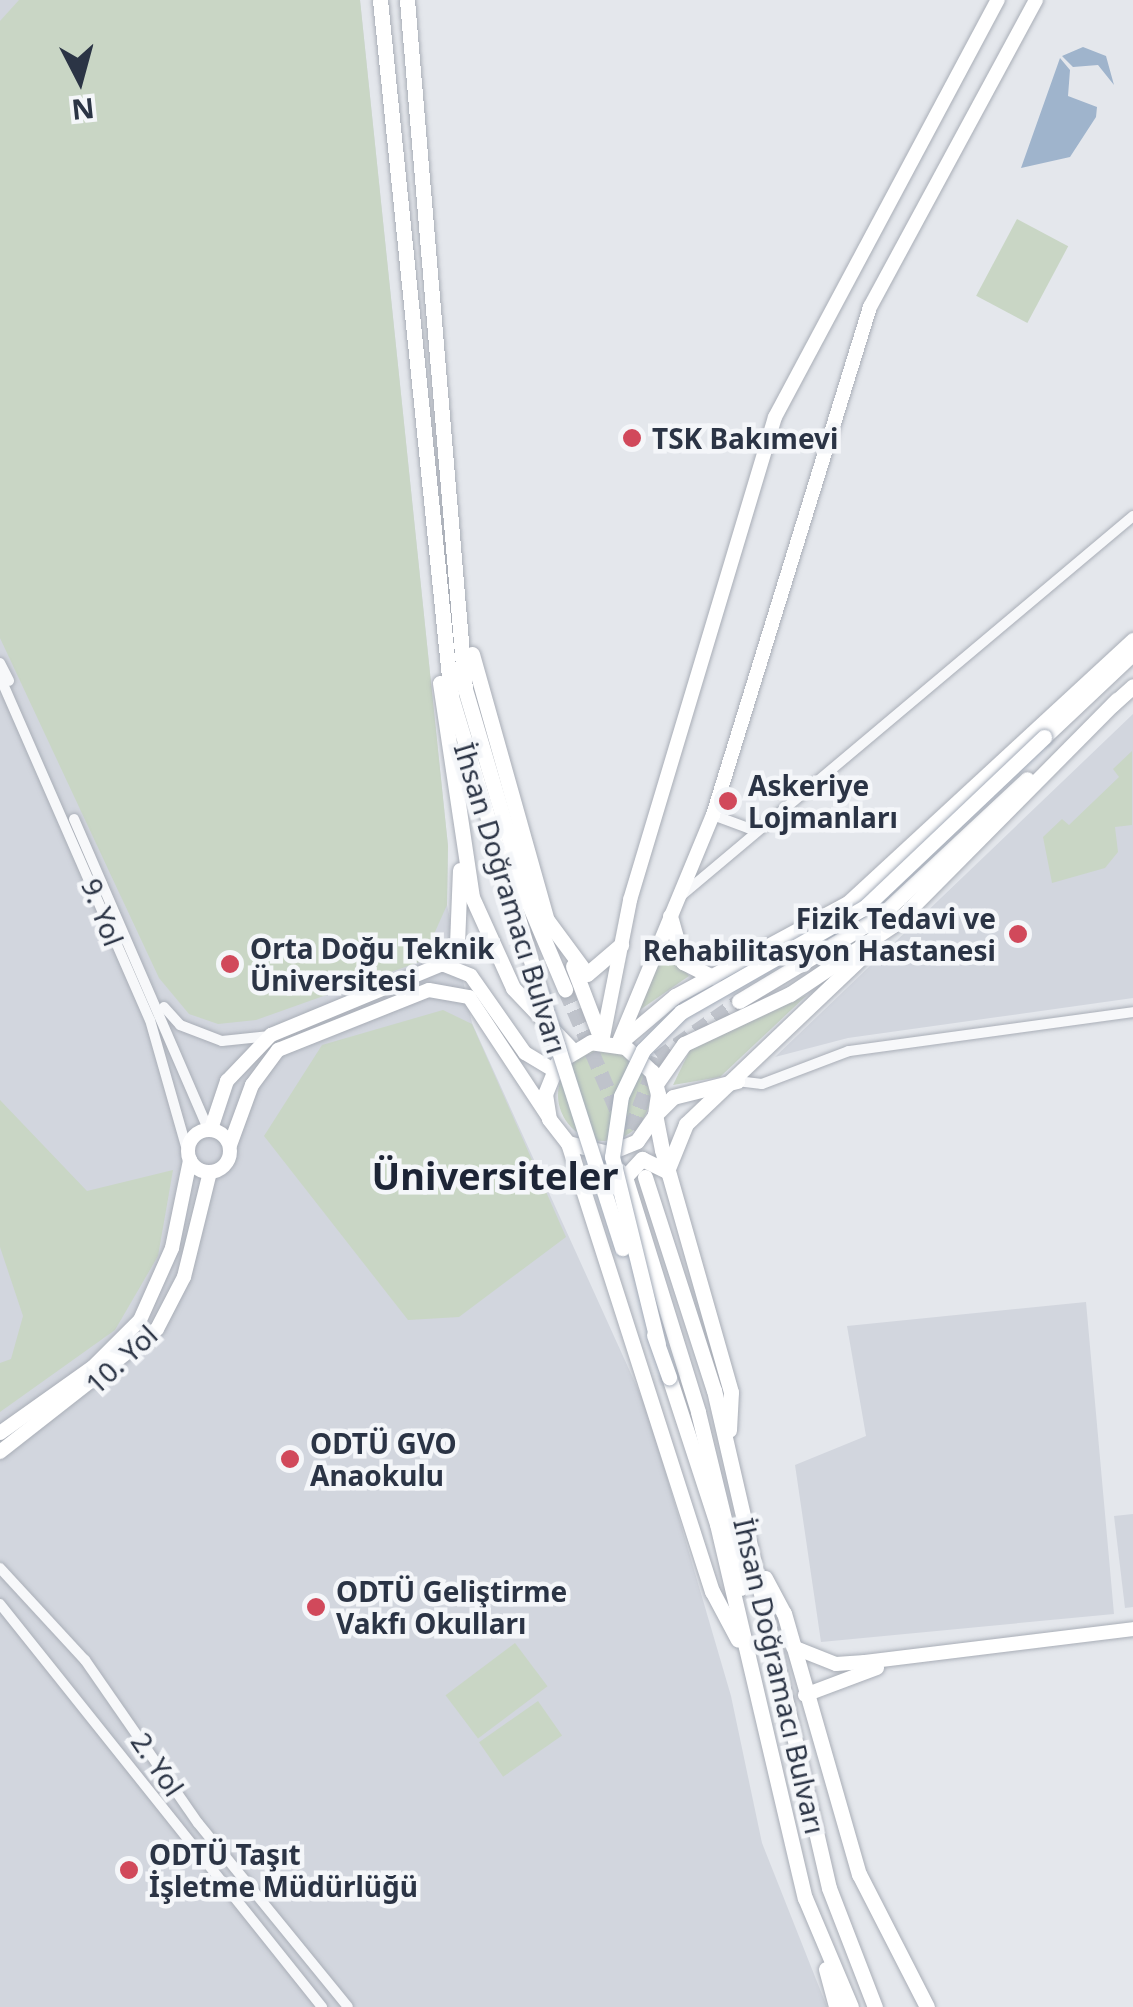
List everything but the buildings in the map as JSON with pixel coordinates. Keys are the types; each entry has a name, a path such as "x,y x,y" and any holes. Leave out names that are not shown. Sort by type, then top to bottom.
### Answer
{"main road":[{"name":"İhsan Doğramacı Bulvarı","path":"380,0 430,520 459,735 717,1524 805,1898 852,2007"},
{"name":"İhsan Doğramacı Bulvarı","path":"407,0 474,733 565,989"},
{"path":"430,520 460,846 460,930 442,964"},
{"path":"453,536 480,705 547,920 574,966 610,1043 644,1061 656,1084 655,1115 667,1171 731,1392 728,1449"},
{"path":"747,1656 712,1591 568,1143 549,1119 552,1070 572,1050 610,1043 657,1008 848,903 1133,640"},
{"path":"658,1344 612,1157 621,1096 643,1050 681,1012 865,907 1133,653"},
{"path":"739,1001 892,907 1133,686"},
{"path":"667,1171 686,1124 738,1080 1116,700"},
{"path":"460,846 503,972 572,1050"},
{"path":"673,908 683,962 713,977"},
{"path":"656,1084 684,1044 767,1007 881,935"},
{"path":"574,966 602,970 621,945"},
{"path":"657,1008 660,1033 684,1044"},
{"path":"598,1154 628,1147 673,1097 738,1080"},
{"path":"568,1143 598,1154 625,1177 642,1159 667,1171"},
{"name":"İhsan Doğramacı Bulvarı","path":"625,1177 734,1543 772,1770"},
{"name":"İhsan Doğramacı Bulvarı","path":"645,1177 728,1449 829,1888 875,2007"},
{"path":"756,1561 793,1648 859,1874 927,2007"},
{"path":"805,1898 836,2007"}],"street":[{"path":"610,1043 621,945 780,406 998,0"},
{"path":"610,1043 713,815 870,307 1030,2"},
{"path":"673,908 757,831 1133,516"},
{"name":"9. Yol","path":"0,663 158,1001 210,1130"},
{"name":"9. Yol","path":"0,677 150,1020 189,1156"},
{"path":"713,815 757,831"},
{"path":"442,964 471,976 525,1053 552,1070"},
{"name":"10. Yol","path":"0,1433 93,1367 140,1320 172,1248 189,1156 210,1130 227,1082 271,1036 442,964"},
{"path":"420,972 429,990 469,997 549,1119"},
{"path":"380,988 388,1003"},
{"name":"10. Yol","path":"0,1452 157,1329 184,1277 210,1172 227,1163 252,1084 278,1050 388,1003 429,990"},
{"name":"9. Yol","path":"158,1001 180,1025 212,1038 271,1036"},
{"path":"738,1080 762,1084 849,1051 1133,1012"},
{"path":"210,1130 230,1146"},
{"path":"189,1156 210,1172"},
{"name":"2. Yol","path":"0,1568 151,1750 348,2007"},
{"name":"2. Yol","path":"0,1604 322,2004"},
{"path":"793,1648 836,1664 922,1658 1133,1629"},
{"path":"806,1695 835,1678 922,1658"},
{"path":"129,1764 151,1750"},
{"path":"144,1782 163,1769"},
{"path":"322,2004 334,1991"}],"shaded area":[{"name":"Orta Doğu Teknik Üniversitesi","path":"0,0 360,0 448,846 447,905 472,1023 647,1409 731,1696 762,1843 827,2007 0,2007"},
{"name":"Fizik Tedavi ve Rehabilitasyon Hastanesi","path":"1133,714 1133,998 848,1038 775,1057"},
{"path":"1086,1302 1114,1614 821,1642 795,1465 866,1436 847,1326"},
{"path":"1133,1514 1133,1607 1125,1608 1114,1516"}],"green space":[{"path":"19,0 360,0 448,846 447,905 422,961 256,1020 218,1024 189,1014 159,978 0,638 0,21"},
{"path":"1017,219 1068,246 1027,323 976,296"},
{"path":"1132,751 1132,825 1115,827 1118,852 1105,868 1052,883 1043,837 1062,819 1069,825 1119,777 1113,769"},
{"path":"665,943 689,976 634,1014"},
{"path":"807,995 720,1077 673,1085 690,1050"},
{"path":"443,1010 472,1024 566,1237 459,1317 408,1320 264,1136 322,1045"},
{"path":"604,1049 622,1052 637,1062 647,1077 647,1113 637,1128 622,1138 604,1141 586,1138 571,1128 561,1113 558,1095 561,1077 571,1062 586,1052"},
{"path":"0,1100 87,1191 173,1170 158,1256 115,1330 0,1412 0,1363 11,1359 23,1316 0,1247"},
{"path":"515,1643 547,1686 478,1738 446,1695"},
{"path":"538,1701 562,1735 503,1777 479,1742"}],"water":[{"path":"1083,47 1106,56 1114,85 1098,65 1073,67 1062,56"},
{"path":"1060,58 1070,70 1068,96 1097,107 1096,117 1070,157 1021,168"}],"tunnel":[{"path":"565,989 644,1173"},
{"path":"631,1129 658,1058 739,1001"}],"place":[{"name":"TSK Bakımevi","path":"632,438"},
{"name":"Askeriye Lojmanları","path":"728,801"},
{"name":"Fizik Tedavi ve Rehabilitasyon Hastanesi","path":"1018,934"},
{"name":"Orta Doğu Teknik Üniversitesi","path":"230,964"},
{"name":"ODTÜ GVO Anaokulu","path":"290,1459"},
{"name":"ODTÜ Geliştirme Vakfı Okulları","path":"316,1607"},
{"name":"ODTÜ Taşıt İşletme Müdürlüğü","path":"129,1870"}],"district":[{"name":"Üniversiteler","path":"495,1176"}]}
